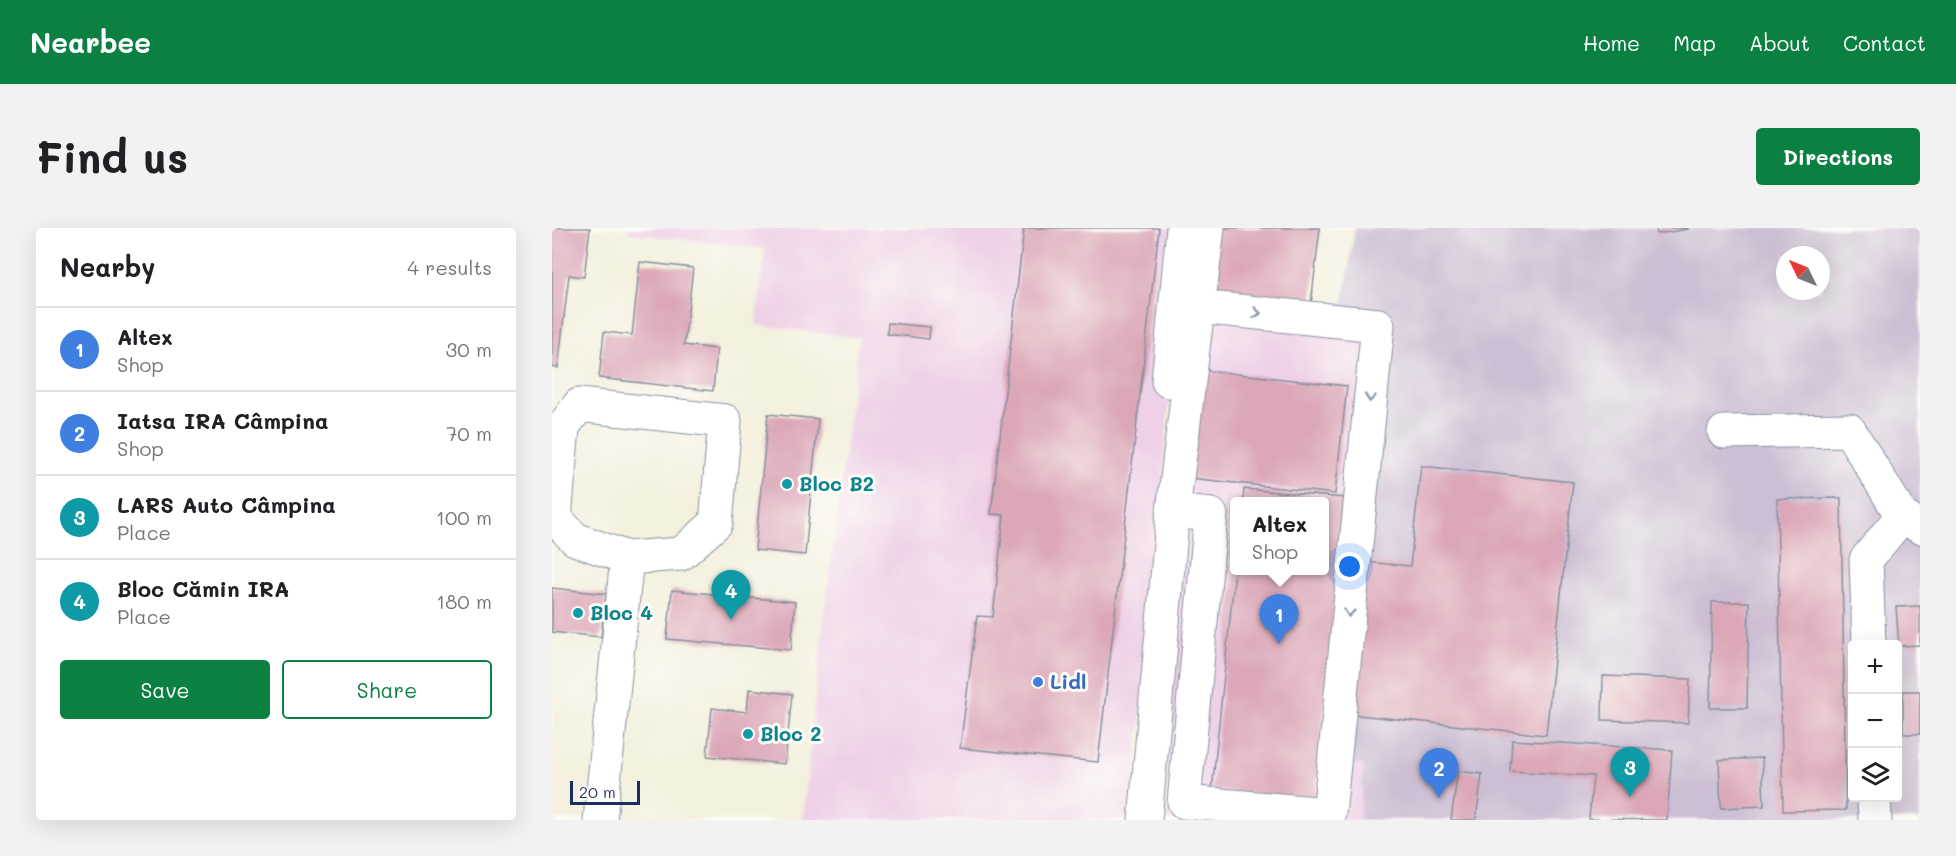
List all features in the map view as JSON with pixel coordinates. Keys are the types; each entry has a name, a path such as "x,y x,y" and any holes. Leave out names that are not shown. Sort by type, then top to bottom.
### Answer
{"street":[{"path":"1141,813 1151,554 1183,228"},
{"path":"1141,813 1173,511 1208,228"},
{"path":"1141,813 1184,802 1279,815 1329,814 1378,325 1199,307"},
{"path":"579,405 725,422 716,523 681,554 627,558 575,539 555,518 563,427 579,405"},
{"path":"1724,432 1849,430 1911,521 1866,560 1869,640"},
{"path":"1173,511 1211,514 1184,802"},
{"path":"600,820 627,558"},
{"path":"1874,802 1875,820"}],"shaded area":[{"path":"629,228 1185,228 1132,820 803,820 819,660 859,338 756,325 765,249 629,233"},
{"path":"1355,228 1920,228 1920,820 1359,820 1364,765 1342,763 1374,332 1205,314 1343,304"},
{"path":"1205,314 1374,332 1342,763 1364,765 1359,820 1140,820"}],"building":[{"path":"552,228 590,228 584,277 569,275 558,368 552,367"},
{"path":"1024,228 1159,228 1098,762 960,748 977,616 993,617 1004,515 991,514"},
{"path":"1216,228 1320,228 1311,304 1209,291"},
{"path":"1656,228 1688,228 1688,229 1657,234"},
{"path":"640,262 693,268 684,345 717,349 713,391 599,378 604,332 632,335"},
{"path":"888,323 930,327 929,339 887,334"},
{"path":"1202,370 1347,386 1335,494 1190,478"},
{"name":"Bloc B2","path":"768,414 818,419 805,555 755,550"},
{"path":"1421,466 1573,482 1546,735 1349,714 1365,562 1410,566"},
{"path":"1244,489 1345,498 1315,799 1212,790 1234,575 1329,575 1329,497 1243,497"},
{"path":"1841,498 1846,810 1783,811 1777,499"},
{"name":"Bloc 4","path":"552,588 606,594 601,637 552,632"},
{"path":"672,590 795,602 791,650 667,639"},
{"path":"1712,602 1749,602 1747,708 1710,708"},
{"path":"1920,606 1920,645 1902,646 1902,640 1899,640 1896,607"},
{"path":"1603,676 1690,679 1688,723 1602,720"},
{"name":"Bloc 2","path":"749,689 792,694 785,764 707,756 712,708 747,712"},
{"path":"1903,691 1920,691 1920,734 1903,734"},
{"path":"1512,740 1672,750 1667,820 1589,819 1593,776 1510,771"},
{"path":"1762,758 1764,806 1721,808 1719,760"},
{"path":"1458,771 1482,774 1476,820 1451,820"}],"place":[{"name":"Bloc B2","path":"787,484"},
{"name":"Bloc 4","path":"578,613"},
{"name":"Bloc Cămin IRA","path":"731,620"},
{"name":"Altex","path":"1279,644"},
{"name":"Lidl","path":"1038,682"},
{"name":"Bloc 2","path":"748,734"},
{"name":"LARS Auto Câmpina","path":"1630,797"},
{"name":"Iatsa IRA Câmpina","path":"1439,798"}]}
